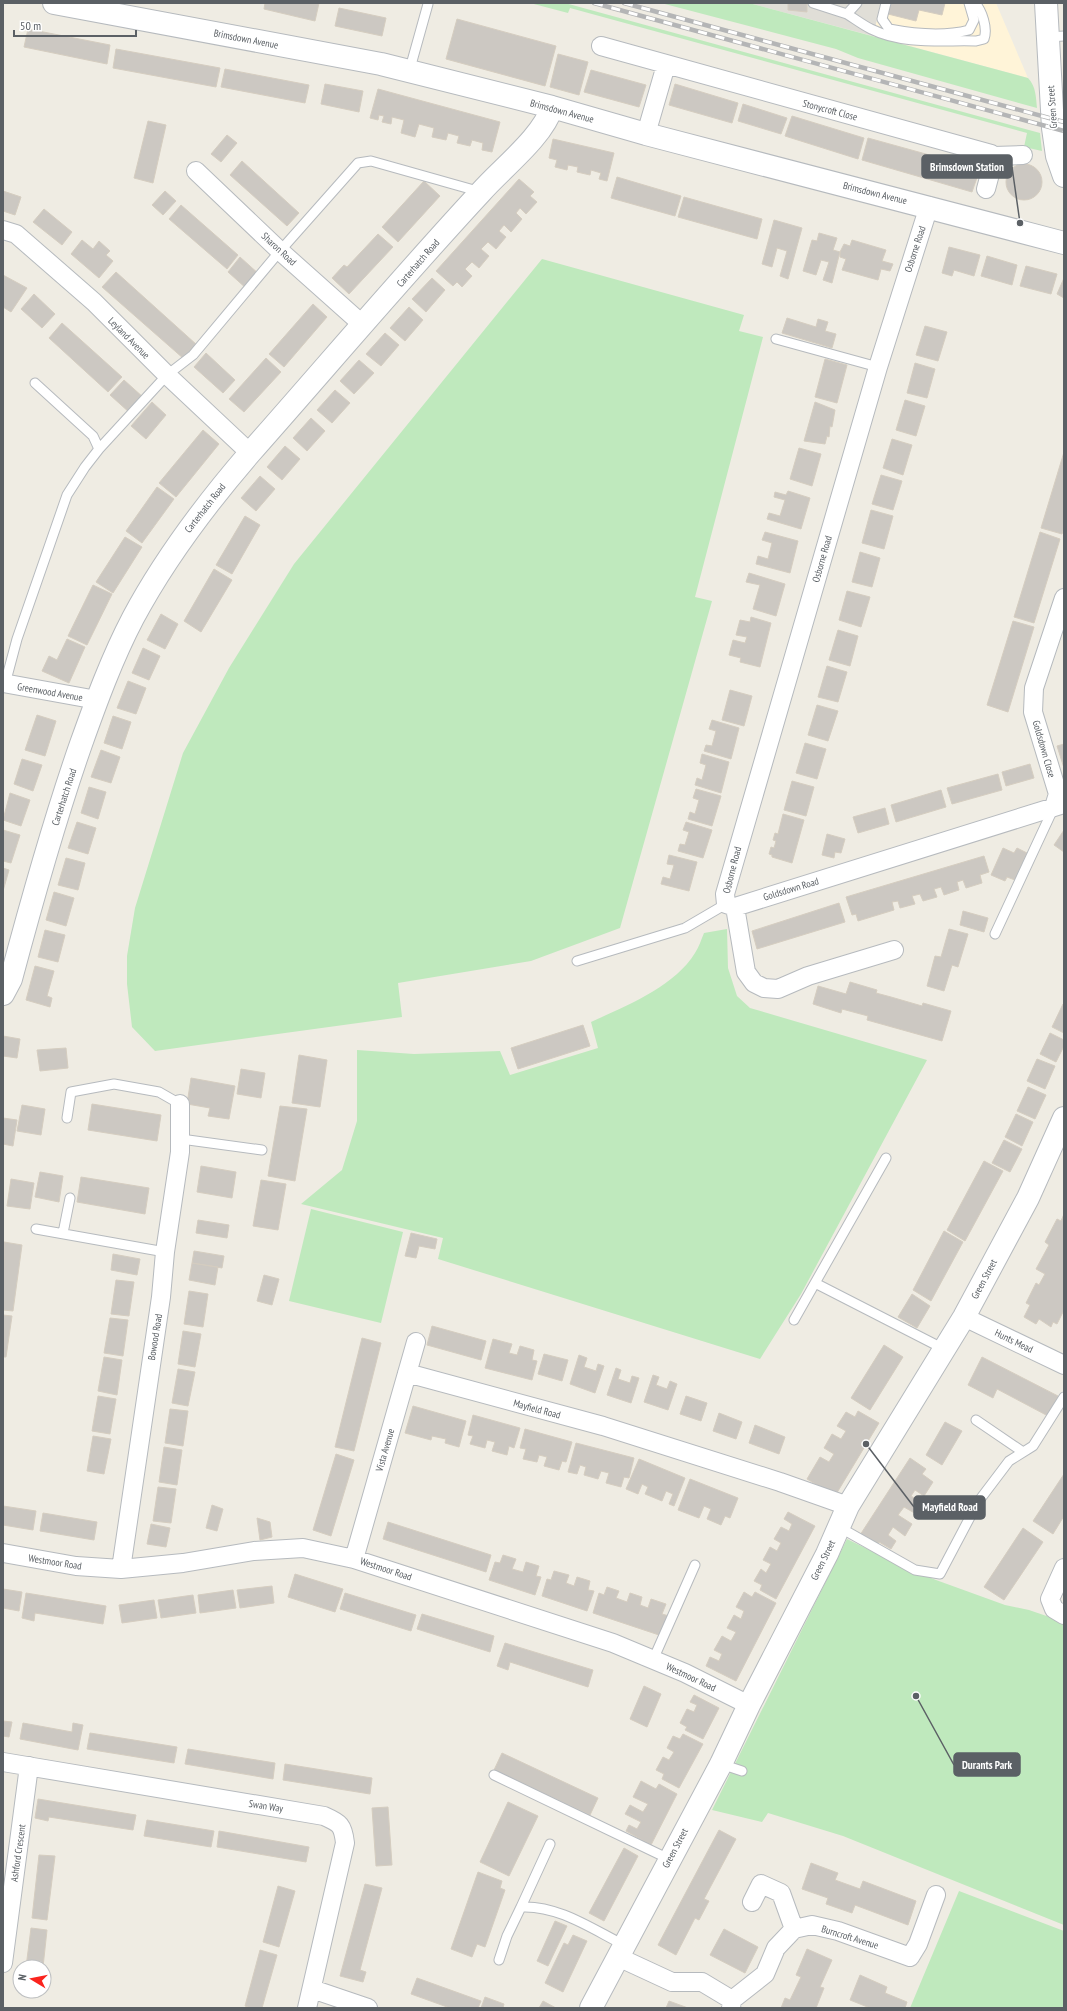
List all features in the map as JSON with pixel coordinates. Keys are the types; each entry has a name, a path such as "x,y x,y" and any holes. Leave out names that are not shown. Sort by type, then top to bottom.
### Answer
{"street":[{"name":"Brimsdown Avenue","path":"54,3 381,64 552,107 646,134 929,206 1064,243"},
{"path":"1031,3 1035,22 1056,36"},
{"name":"Green Street","path":"1046,3 1056,36 1055,147 1064,176"},
{"name":"Stonycroft Close","path":"601,46 994,156 1023,155"},
{"path":"646,134 666,65"},
{"name":"Carterhatch Road","path":"3,994 11,979 62,799 97,700 132,619 172,551 216,492 250,453 481,192 541,130 549,118 552,107"},
{"path":"986,188 994,156"},
{"name":"Sharon Road","path":"196,171 280,251 363,325"},
{"name":"Osborne Road","path":"731,905 725,894 726,888 878,367 929,206"},
{"name":"Leyland Avenue","path":"3,230 16,234 94,302 167,375 250,453"},
{"name":"Goldsdown Close","path":"1059,806 1058,794 1033,712 1034,688 1064,598"},
{"name":"Greenwood Avenue","path":"4,684 97,700"},
{"name":"Goldsdown Road","path":"731,905 1059,806"},
{"path":"731,905 746,972 754,983 764,988 778,989 808,976 894,950"},
{"name":"Bowood Road","path":"121,1569 161,1297 165,1252 181,1139 180,1104"},
{"name":"Green Street","path":"591,2008 669,1859 721,1764 749,1705 827,1554 848,1506 964,1317 1028,1198 1063,1124"},
{"name":"Hunts Mead","path":"964,1317 1064,1365"},
{"name":"Vista Avenue","path":"354,1559 416,1342"},
{"name":"Mayfield Road","path":"407,1373 603,1426 787,1484 848,1506"},
{"name":"Westmoor Road","path":"3,1554 76,1566 121,1569 183,1563 254,1551 303,1548 354,1559 613,1643 685,1673 749,1705"},
{"path":"1064,1568 1050,1599 1054,1609 1064,1615"},
{"name":"Swan Way","path":"3,1762 324,1816 336,1821 343,1830 345,1843 307,2008"},
{"name":"Ashford Crescent","path":"3,1963 29,1766"},
{"path":"621,1951 672,1982 702,1982 731,2004 765,1974 776,1948 794,1929 781,1893 760,1884 752,1902"},
{"name":"Burncroft Avenue","path":"794,1929 812,1925 838,1931 910,1957 918,1944 936,1895"},
{"path":"312,1989 368,2008"}],"lane":[{"path":"813,3 847,14 872,30 911,40 926,42 976,41 984,39 985,34 983,19 974,3"},
{"path":"847,14 857,3"},
{"path":"886,3 882,18 889,29 909,33 955,34 969,30 974,20 969,3"},
{"path":"410,72 428,4"},
{"path":"4,684 17,639 67,495 99,448 167,375 193,355 280,251 358,163 371,161 481,192"},
{"path":"776,339 878,367"},
{"path":"35,383 93,436 99,448"},
{"path":"995,934 1059,806"},
{"path":"577,960 685,928 731,905"},
{"path":"67,1118 71,1092 114,1084 159,1092 180,1104"},
{"path":"181,1139 262,1150"},
{"path":"794,1320 886,1158"},
{"path":"63,1233 70,1198"},
{"path":"36,1229 165,1252"},
{"path":"815,1283 944,1349"},
{"path":"839,1526 915,1570 940,1574 978,1502 1008,1460 1034,1446 1064,1397"},
{"path":"976,1420 1023,1452"},
{"path":"653,1660 695,1565"},
{"path":"721,1764 742,1771"},
{"path":"494,1775 669,1859"},
{"path":"499,1960 508,1936 550,1844"},
{"path":"521,1907 534,1906 558,1911 621,1951"}],"shaded area":[{"path":"749,3 881,3 873,36"},
{"path":"881,3 996,3 1028,78 873,36"}],"green space":[{"path":"530,3 565,3 1040,133 1042,151 1024,147 1027,133 570,8 568,13"},
{"path":"661,3 749,3 1028,78 1034,88 1037,108 858,58 836,49"},
{"path":"542,259 744,315 739,331 763,337 695,597 712,601 620,928 531,961 398,983 402,1017 155,1051 132,1027 127,984 127,956 135,908 183,753 229,668 294,564"},
{"path":"727,929 728,968 737,996 750,1008 927,1060 801,1294 760,1359 438,1259 443,1238 301,1204 342,1170 357,1121 357,1050 414,1054 500,1051 510,1075 598,1048 591,1022 634,1002 662,986 686,965 699,946 704,933"},
{"path":"311,1209 403,1232 381,1323 289,1301"},
{"path":"847,1539 904,1567 936,1580 1005,1605 1029,1610 1064,1622 1064,1925 843,1836 768,1813 762,1822 712,1810"},
{"path":"959,1891 1064,1931 1064,2008 910,2008"}],"building":[{"path":"265,3 319,3 315,21 264,9"},
{"path":"788,3 807,3 807,12 788,10"},
{"path":"890,3 945,3 942,15 919,10 916,21 888,14"},
{"path":"339,8 386,18 382,36 335,26"},
{"path":"457,19 556,46 545,86 446,59"},
{"path":"28,29 110,45 107,64 24,47"},
{"path":"116,49 220,68 216,87 113,68"},
{"path":"558,54 588,62 579,95 550,87"},
{"path":"225,69 309,85 305,103 221,87"},
{"path":"591,70 646,85 639,107 584,92"},
{"path":"325,84 363,91 359,112 321,104"},
{"path":"675,84 738,103 732,123 669,105"},
{"path":"378,89 500,122 492,152 482,150 483,143 472,140 470,146 457,143 459,136 448,133 446,140 432,137 434,128 419,124 415,137 401,133 404,120 392,117 391,124 382,122 384,116 379,115 378,120 370,118"},
{"path":"743,104 787,118 781,134 738,121"},
{"path":"792,116 864,138 858,159 785,136"},
{"path":"148,121 166,125 153,183 134,178"},
{"path":"227,135 237,143 221,162 211,154"},
{"path":"868,138 980,169 972,192 862,160"},
{"path":"553,139 614,153 607,181 599,179 601,173 591,170 590,175 577,172 578,167 568,165 567,170 555,167 557,160 549,158"},
{"path":"242,161 299,213 287,226 230,175"},
{"path":"1027,164 1037,169 1041,175 1041,189 1037,195 1031,199 1021,200 1011,195 1007,189 1006,179 1011,169 1017,165"},
{"path":"617,177 681,196 675,216 611,198"},
{"path":"519,179 534,192 530,196 537,202 526,214 520,208 516,213 522,219 511,232 504,225 499,231 506,237 496,249 488,242 481,249 489,256 479,268 472,262 465,269 472,276 462,287 457,282 453,286 436,271"},
{"path":"424,181 440,196 398,242 382,227"},
{"path":"3,191 21,197 15,215 3,211"},
{"path":"165,191 176,201 163,215 152,205"},
{"path":"684,197 762,219 757,239 678,217"},
{"path":"181,205 238,255 227,269 169,219"},
{"path":"44,209 72,232 62,245 33,222"},
{"path":"774,220 802,228 788,279 780,276 787,251 777,248 772,267 762,264"},
{"path":"819,233 837,238 833,250 840,252 832,283 823,280 829,262 821,260 816,275 803,271 812,240 817,241"},
{"path":"378,234 393,247 349,294 332,278 344,265 347,267"},
{"path":"82,240 93,249 99,241 110,251 106,255 113,261 99,278 71,254"},
{"path":"852,240 886,250 882,261 893,264 890,271 881,269 878,280 842,270 846,259 840,257 840,252 844,244 850,246"},
{"path":"949,247 980,255 974,276 954,270 952,276 942,273"},
{"path":"987,256 1017,265 1012,285 981,276"},
{"path":"240,257 260,275 247,289 228,272"},
{"path":"1026,266 1057,274 1051,294 1020,286"},
{"path":"116,272 197,345 184,359 102,287"},
{"path":"3,275 27,288 11,312 3,307"},
{"path":"432,278 445,290 426,312 412,299"},
{"path":"1064,278 1064,298 1057,294"},
{"path":"34,294 55,314 42,328 21,309"},
{"path":"313,304 327,317 284,367 269,354"},
{"path":"409,307 423,320 405,341 390,328"},
{"path":"787,318 816,327 818,319 828,322 825,331 836,334 832,348 782,333"},
{"path":"62,323 122,377 108,392 49,338"},
{"path":"925,326 947,332 938,361 916,355"},
{"path":"385,333 399,345 381,366 366,354"},
{"path":"206,353 235,380 223,393 194,367"},
{"path":"266,358 281,372 244,412 229,399"},
{"path":"825,359 847,365 837,403 815,397"},
{"path":"359,360 374,373 354,394 340,381"},
{"path":"915,363 935,369 927,398 907,393"},
{"path":"124,380 144,398 130,413 110,395"},
{"path":"335,390 350,403 332,423 317,410"},
{"path":"905,400 925,406 916,436 896,430"},
{"path":"152,402 166,415 146,439 131,426"},
{"path":"815,402 835,410 832,427 830,426 829,437 827,436 825,444 804,441"},
{"path":"311,418 325,431 307,451 293,438"},
{"path":"203,430 219,444 176,497 159,483"},
{"path":"892,439 912,445 903,475 883,468"},
{"path":"285,446 300,459 282,480 267,467"},
{"path":"799,448 821,454 812,486 790,479"},
{"path":"1064,452 1064,527 1062,534 1041,528"},
{"path":"881,475 902,481 893,510 872,504"},
{"path":"260,476 275,489 256,511 241,498"},
{"path":"157,487 174,499 142,543 126,531"},
{"path":"788,491 810,498 801,529 767,519 769,513 780,516 785,500 774,497 775,492 786,495"},
{"path":"871,510 893,516 884,549 862,543"},
{"path":"245,516 260,525 232,574 216,565"},
{"path":"765,532 798,541 790,573 756,564 758,556 768,559 772,543 762,540"},
{"path":"1040,532 1060,539 1034,623 1014,617"},
{"path":"125,537 142,547 113,593 96,582"},
{"path":"860,552 880,558 872,587 852,582"},
{"path":"214,569 232,580 201,632 184,621"},
{"path":"749,573 785,584 776,616 753,609 760,585 746,582"},
{"path":"93,585 112,594 87,645 68,636"},
{"path":"847,591 870,597 861,627 839,620"},
{"path":"161,614 178,624 165,649 147,640"},
{"path":"751,617 771,623 760,667 740,662 741,658 729,655 733,640 745,643 747,637 736,635 740,620 750,622"},
{"path":"1013,621 1034,627 1008,712 987,705"},
{"path":"838,630 858,636 850,666 829,660"},
{"path":"67,639 85,647 69,683 42,671 49,656 57,660"},
{"path":"143,648 160,656 149,680 132,673"},
{"path":"827,666 847,672 838,702 818,697"},
{"path":"128,681 146,688 136,714 117,708"},
{"path":"730,690 752,696 744,726 722,720"},
{"path":"817,705 838,711 828,741 808,735"},
{"path":"37,715 56,721 45,756 25,750"},
{"path":"113,716 131,722 122,749 104,743"},
{"path":"712,720 739,728 731,759 704,751 706,745 712,746 716,731 709,729"},
{"path":"805,743 826,749 817,779 796,773"},
{"path":"1064,744 1064,768 1057,746"},
{"path":"101,750 120,757 111,783 91,777"},
{"path":"702,754 729,762 721,793 695,785 697,778 702,780 706,765 700,763"},
{"path":"22,759 42,765 33,791 14,784"},
{"path":"1030,764 1034,778 1006,786 1002,772"},
{"path":"998,774 1002,790 952,804 947,788"},
{"path":"792,781 814,787 806,816 784,810"},
{"path":"89,787 106,792 98,819 81,813"},
{"path":"696,789 721,796 712,826 688,819 690,812 695,814 699,800 693,798"},
{"path":"941,790 946,807 896,822 891,805"},
{"path":"10,793 30,800 21,826 3,820"},
{"path":"885,808 889,824 858,833 853,817"},
{"path":"783,814 804,820 792,863 772,857 772,855 769,854 771,847 774,848 776,841 773,840 775,833 778,834"},
{"path":"77,822 96,828 88,854 68,848"},
{"path":"686,822 712,830 703,858 678,851 680,844 685,845 689,832 683,830"},
{"path":"3,830 20,835 11,863 3,861"},
{"path":"1064,830 1064,852 1054,845"},
{"path":"827,834 845,839 841,853 835,852 834,858 822,855"},
{"path":"1003,848 1014,853 1017,848 1027,853 1015,880 1007,877 1005,881 991,875"},
{"path":"669,855 697,862 689,891 661,884 663,877 670,879 674,865 667,864"},
{"path":"984,856 989,872 980,875 982,883 966,888 963,880 957,882 959,890 944,895 941,887 934,889 937,897 923,901 920,894 912,896 915,904 900,908 898,901 892,902 894,910 858,921 856,914 852,915 846,897"},
{"path":"66,858 85,863 78,890 58,885"},
{"path":"3,868 9,870 3,891"},
{"path":"54,892 74,898 66,926 46,920"},
{"path":"839,903 845,922 757,949 752,931"},
{"path":"963,911 988,918 984,932 960,925"},
{"path":"949,929 968,934 958,967 952,965 944,991 927,986 935,956 941,957"},
{"path":"45,930 65,935 58,962 38,957"},
{"path":"35,966 54,971 47,996 52,998 50,1007 26,1000"},
{"path":"850,982 877,990 876,993 922,1006 923,1003 951,1011 942,1041 867,1020 868,1016 842,1009 841,1013 813,1004 818,986 846,994"},
{"path":"1063,1004 1064,1005 1064,1033 1052,1027"},
{"path":"583,1025 590,1046 518,1069 511,1048"},
{"path":"1050,1033 1064,1040 1064,1046 1056,1062 1040,1054"},
{"path":"3,1036 20,1039 17,1058 3,1056"},
{"path":"66,1048 68,1068 40,1071 37,1050"},
{"path":"299,1055 327,1060 320,1107 292,1103"},
{"path":"1037,1059 1055,1066 1045,1089 1027,1081"},
{"path":"241,1069 265,1073 261,1098 237,1094"},
{"path":"191,1078 235,1086 229,1119 208,1116 210,1108 187,1104"},
{"path":"1028,1087 1046,1095 1035,1119 1017,1111"},
{"path":"92,1104 161,1115 157,1141 88,1130"},
{"path":"22,1105 45,1109 41,1135 17,1131"},
{"path":"280,1106 307,1109 295,1181 268,1176"},
{"path":"1016,1114 1033,1122 1022,1146 1005,1137"},
{"path":"3,1118 17,1120 13,1146 3,1144"},
{"path":"1004,1140 1022,1149 1010,1172 992,1163"},
{"path":"984,1161 1003,1171 965,1241 947,1230"},
{"path":"201,1166 236,1172 232,1198 197,1192"},
{"path":"40,1172 63,1176 59,1202 35,1197"},
{"path":"81,1177 149,1188 145,1214 77,1202"},
{"path":"11,1179 34,1183 30,1209 7,1206"},
{"path":"261,1180 286,1184 278,1230 253,1226"},
{"path":"1064,1214 1064,1310 1057,1324 1053,1322 1051,1327 1039,1319 1036,1324 1024,1317 1030,1305 1026,1303 1036,1283 1039,1285 1045,1274 1036,1269 1049,1245 1045,1242 1057,1219 1061,1221"},
{"path":"198,1220 229,1225 227,1238 196,1233"},
{"path":"944,1231 963,1242 931,1301 913,1290"},
{"path":"411,1233 437,1239 435,1249 419,1246 416,1258 405,1256"},
{"path":"4,1242 22,1245 13,1311 3,1310"},
{"path":"194,1251 224,1256 222,1268 192,1263"},
{"path":"113,1254 140,1259 137,1275 111,1270"},
{"path":"192,1263 218,1267 215,1285 189,1280"},
{"path":"264,1275 279,1279 272,1305 257,1301"},
{"path":"116,1280 134,1282 129,1316 111,1314"},
{"path":"189,1291 208,1294 203,1327 184,1324"},
{"path":"912,1294 930,1306 917,1328 898,1317"},
{"path":"3,1315 12,1316 6,1357 3,1357"},
{"path":"110,1318 128,1320 123,1356 104,1353"},
{"path":"432,1326 486,1341 481,1360 427,1345"},
{"path":"183,1331 201,1334 195,1367 178,1364"},
{"path":"362,1338 381,1343 354,1451 335,1447"},
{"path":"493,1339 512,1344 509,1353 517,1355 520,1346 534,1350 532,1360 537,1361 532,1380 485,1368"},
{"path":"884,1345 903,1357 870,1410 851,1398"},
{"path":"544,1354 568,1360 562,1381 538,1374"},
{"path":"579,1355 587,1358 584,1367 596,1371 598,1364 604,1366 595,1393 570,1384"},
{"path":"104,1357 122,1360 117,1395 98,1391"},
{"path":"982,1357 1058,1396 1048,1416 997,1389 993,1398 968,1385"},
{"path":"616,1368 621,1370 618,1379 630,1383 632,1376 639,1378 631,1403 607,1395"},
{"path":"178,1369 195,1372 188,1406 172,1403"},
{"path":"653,1375 659,1377 656,1385 667,1389 670,1381 677,1384 668,1410 644,1402"},
{"path":"98,1396 116,1399 110,1434 92,1431"},
{"path":"686,1396 707,1403 701,1421 680,1414"},
{"path":"413,1406 466,1421 459,1447 445,1443 446,1439 432,1436 431,1440 405,1433"},
{"path":"170,1409 188,1411 183,1446 165,1443"},
{"path":"858,1411 879,1423 835,1496 807,1479 820,1457 829,1462 834,1454 824,1448 832,1434 841,1439 846,1431 837,1426 846,1412 855,1417"},
{"path":"719,1413 742,1422 736,1439 713,1431"},
{"path":"473,1415 520,1428 514,1448 509,1446 507,1455 492,1451 495,1442 487,1440 485,1448 470,1444 473,1436 468,1435"},
{"path":"945,1422 962,1431 942,1465 926,1455"},
{"path":"755,1425 785,1437 779,1454 749,1443"},
{"path":"525,1429 572,1442 566,1462 562,1461 559,1470 544,1466 547,1457 539,1455 537,1462 523,1459 526,1449 520,1448"},
{"path":"93,1436 111,1439 104,1474 87,1471"},
{"path":"576,1443 634,1458 629,1478 624,1477 621,1487 606,1483 609,1473 601,1471 598,1479 584,1475 586,1467 580,1465 577,1474 568,1472"},
{"path":"164,1447 182,1450 177,1485 159,1482"},
{"path":"336,1454 354,1460 331,1536 313,1530"},
{"path":"910,1458 926,1469 922,1474 933,1482 924,1496 915,1490 911,1496 925,1505 918,1515 904,1507 898,1515 912,1524 905,1536 893,1527 888,1535 896,1541 891,1549 879,1542 877,1546 860,1535"},
{"path":"639,1459 685,1478 674,1506 669,1504 673,1494 666,1491 662,1501 645,1494 648,1487 642,1484 638,1494 626,1489"},
{"path":"1064,1474 1064,1516 1053,1534 1033,1521"},
{"path":"690,1479 738,1498 730,1518 725,1516 721,1525 707,1519 711,1509 704,1506 699,1518 678,1510"},
{"path":"158,1487 176,1489 171,1523 153,1521"},
{"path":"212,1505 223,1509 217,1531 206,1528"},
{"path":"3,1506 36,1511 33,1530 3,1525"},
{"path":"788,1512 815,1526 776,1599 760,1590 762,1585 754,1581 761,1569 766,1573 771,1564 763,1560 770,1547 777,1551 781,1543 774,1539 781,1527 789,1531 792,1524 784,1519"},
{"path":"43,1513 97,1522 94,1540 40,1531"},
{"path":"257,1518 270,1522 272,1537 260,1540"},
{"path":"388,1522 491,1555 486,1572 383,1539"},
{"path":"151,1524 170,1528 166,1547 147,1544"},
{"path":"1023,1528 1043,1542 1004,1600 984,1587"},
{"path":"503,1555 516,1559 512,1569 523,1572 526,1562 539,1566 536,1576 541,1577 535,1595 489,1580 495,1562 500,1563"},
{"path":"554,1571 569,1575 566,1583 574,1586 577,1577 590,1581 588,1590 594,1591 587,1611 542,1596 547,1579 551,1580"},
{"path":"295,1574 343,1589 335,1612 288,1597"},
{"path":"272,1586 274,1603 240,1608 237,1590"},
{"path":"607,1587 619,1591 616,1598 627,1602 630,1593 642,1597 640,1605 648,1608 651,1599 666,1604 662,1614 669,1616 662,1636 593,1613 599,1593 604,1595"},
{"path":"3,1589 22,1592 19,1611 3,1608"},
{"path":"233,1590 236,1608 200,1613 198,1595"},
{"path":"744,1592 752,1597 755,1592 776,1603 736,1681 706,1666 710,1657 719,1661 722,1654 714,1650 722,1636 731,1641 736,1632 727,1628 734,1615 741,1619 744,1611 736,1607"},
{"path":"26,1593 106,1606 103,1624 35,1613 34,1621 22,1618"},
{"path":"345,1593 416,1615 411,1631 340,1609"},
{"path":"193,1595 196,1613 161,1618 158,1600"},
{"path":"154,1600 157,1618 122,1623 119,1605"},
{"path":"422,1614 494,1636 490,1652 417,1629"},
{"path":"505,1643 593,1670 588,1687 510,1662 508,1670 497,1666"},
{"path":"644,1686 661,1694 647,1727 630,1719"},
{"path":"694,1695 719,1708 703,1739 685,1730 687,1727 680,1723 687,1709 694,1712 697,1705 690,1702"},
{"path":"3,1721 12,1722 9,1737 3,1736"},
{"path":"23,1723 72,1732 73,1723 83,1725 78,1750 20,1739"},
{"path":"90,1733 177,1747 174,1763 87,1749"},
{"path":"683,1734 703,1744 679,1788 662,1779 664,1774 656,1770 663,1757 669,1760 674,1752 667,1748 673,1736 680,1739"},
{"path":"188,1749 275,1763 273,1779 185,1764"},
{"path":"502,1753 598,1798 590,1815 494,1770"},
{"path":"285,1764 372,1778 370,1794 283,1780"},
{"path":"641,1781 656,1789 659,1784 677,1794 651,1845 626,1831 629,1825 637,1829 641,1822 625,1814 630,1805 643,1812 648,1804 633,1797"},
{"path":"38,1799 136,1815 133,1830 49,1817 48,1821 35,1818"},
{"path":"508,1802 538,1816 509,1876 480,1862"},
{"path":"388,1807 392,1865 376,1866 372,1808"},
{"path":"147,1820 214,1831 211,1847 144,1836"},
{"path":"719,1830 736,1839 704,1899 709,1901 699,1920 695,1918 676,1955 658,1945"},
{"path":"219,1831 309,1847 306,1862 217,1847"},
{"path":"624,1848 638,1856 604,1921 589,1913"},
{"path":"39,1855 55,1856 47,1920 32,1918"},
{"path":"811,1863 838,1873 835,1880 860,1889 863,1881 916,1901 908,1925 855,1905 852,1913 826,1904 828,1898 802,1889"},
{"path":"478,1872 502,1881 500,1888 505,1890 485,1947 477,1944 472,1957 451,1949"},
{"path":"365,1884 382,1888 360,1970 366,1972 363,1982 340,1976"},
{"path":"278,1886 295,1891 279,1947 263,1942"},
{"path":"555,1921 567,1926 548,1966 537,1961"},
{"path":"31,1928 47,1930 44,1959 27,1959"},
{"path":"724,1929 758,1947 745,1973 710,1955"},
{"path":"573,1935 587,1941 563,1992 545,1983 564,1943 568,1945"},
{"path":"807,1949 832,1960 820,1987 824,1988 816,2008 781,2008 785,1998 790,2000 801,1977 796,1975"},
{"path":"260,1950 277,1955 262,2008 251,2008 245,2006"},
{"path":"860,1975 887,1987 885,1993 907,2002 905,2008 870,2008 850,2000"},
{"path":"417,1978 481,2001 478,2008 450,2008 411,1994"},
{"path":"485,1997 504,2004 503,2008 481,2008"},
{"path":"543,2001 556,2008 539,2008"},
{"path":"669,2001 688,2008 666,2008"}],"railway":[{"path":"594,3 1064,131"},
{"path":"624,3 1064,122"}],"place":[{"name":"Brimsdown Station","path":"1020,223"},
{"name":"Mayfield Road","path":"866,1444"},
{"name":"Durants Park","path":"916,1696"}]}
